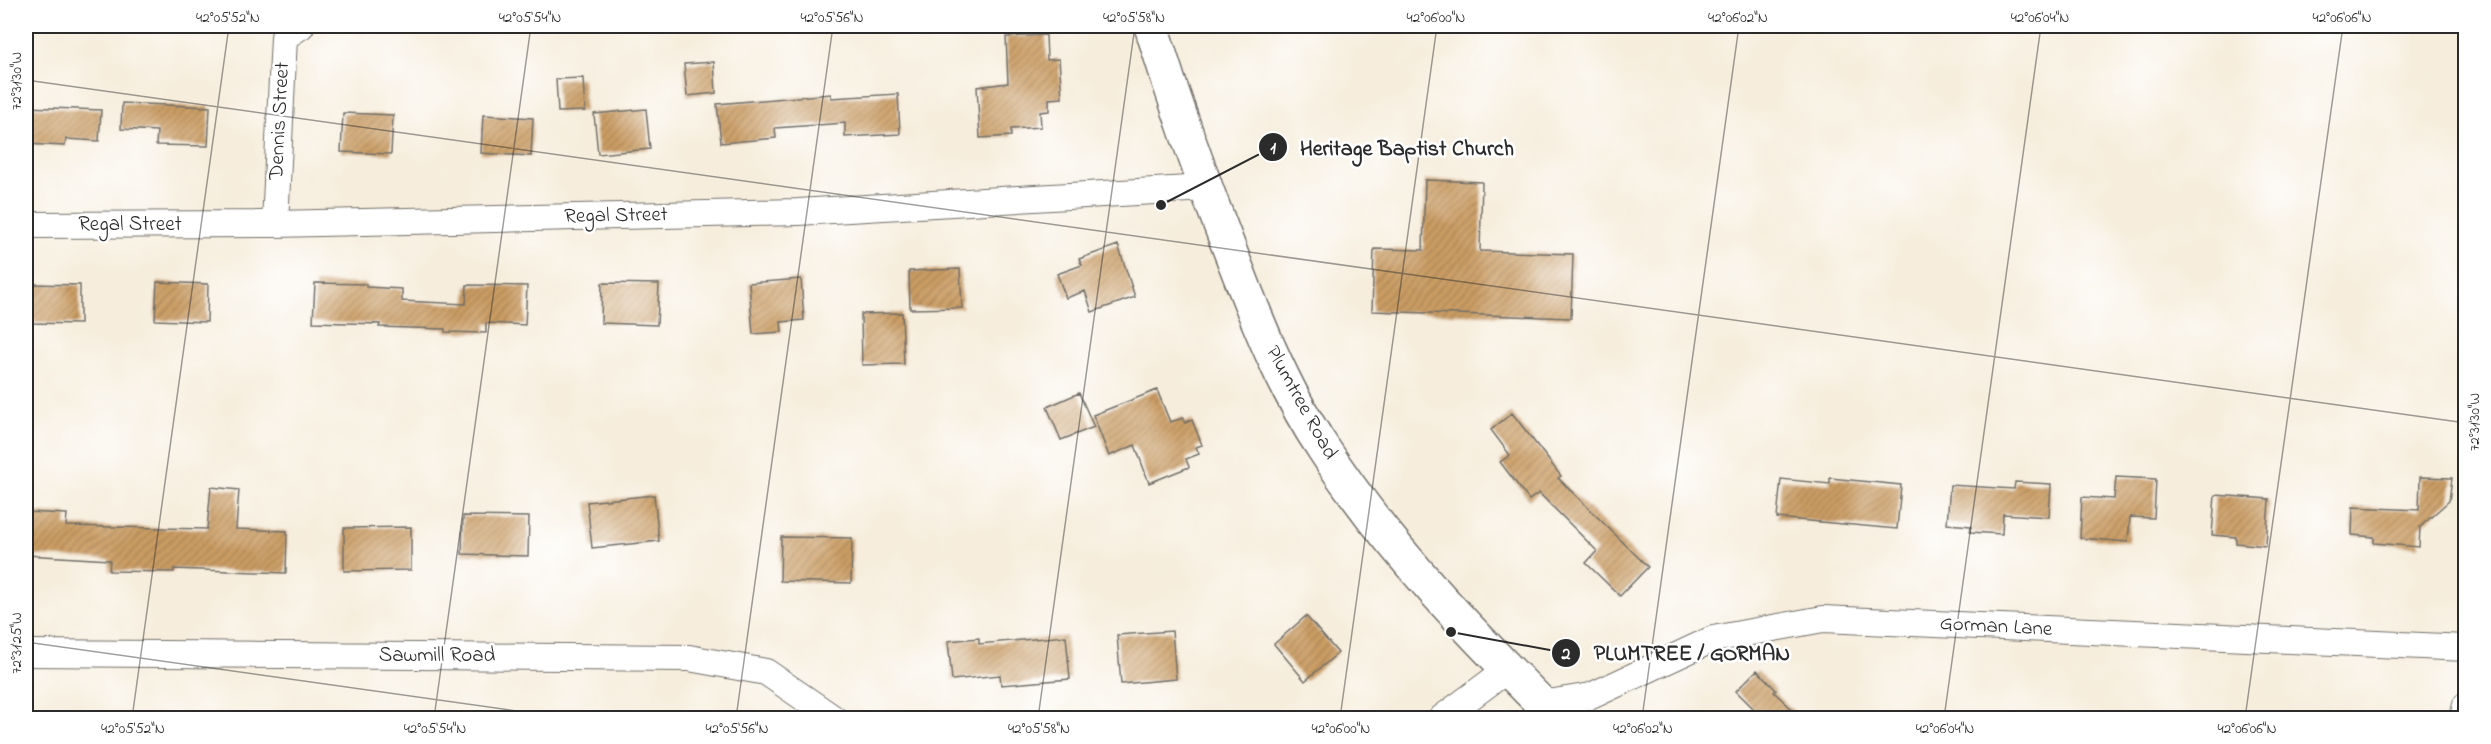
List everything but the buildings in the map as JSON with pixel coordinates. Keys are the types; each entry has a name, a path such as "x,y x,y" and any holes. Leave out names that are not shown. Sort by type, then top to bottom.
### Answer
{"street":[{"name":"Dennis Street","path":"275,224 284,37 301,26"},
{"name":"Plumtree Road","path":"1150,26 1206,188 1264,336 1322,447 1406,562 1549,711"},
{"name":"Regal Street","path":"26,225 275,224 798,212 1206,188"},
{"name":"Gorman Lane","path":"1549,711 1591,696 1713,639 1823,619 2466,648"},
{"name":"Sawmill Road","path":"26,652 690,658 766,672 826,716"},
{"path":"1442,718 1508,669"},
{"path":"2463,718 2466,705"}],"place":[{"name":"Heritage Baptist Church","path":"1161,205"},
{"name":"PLUMTREE / GORMAN","path":"1451,632"}]}
